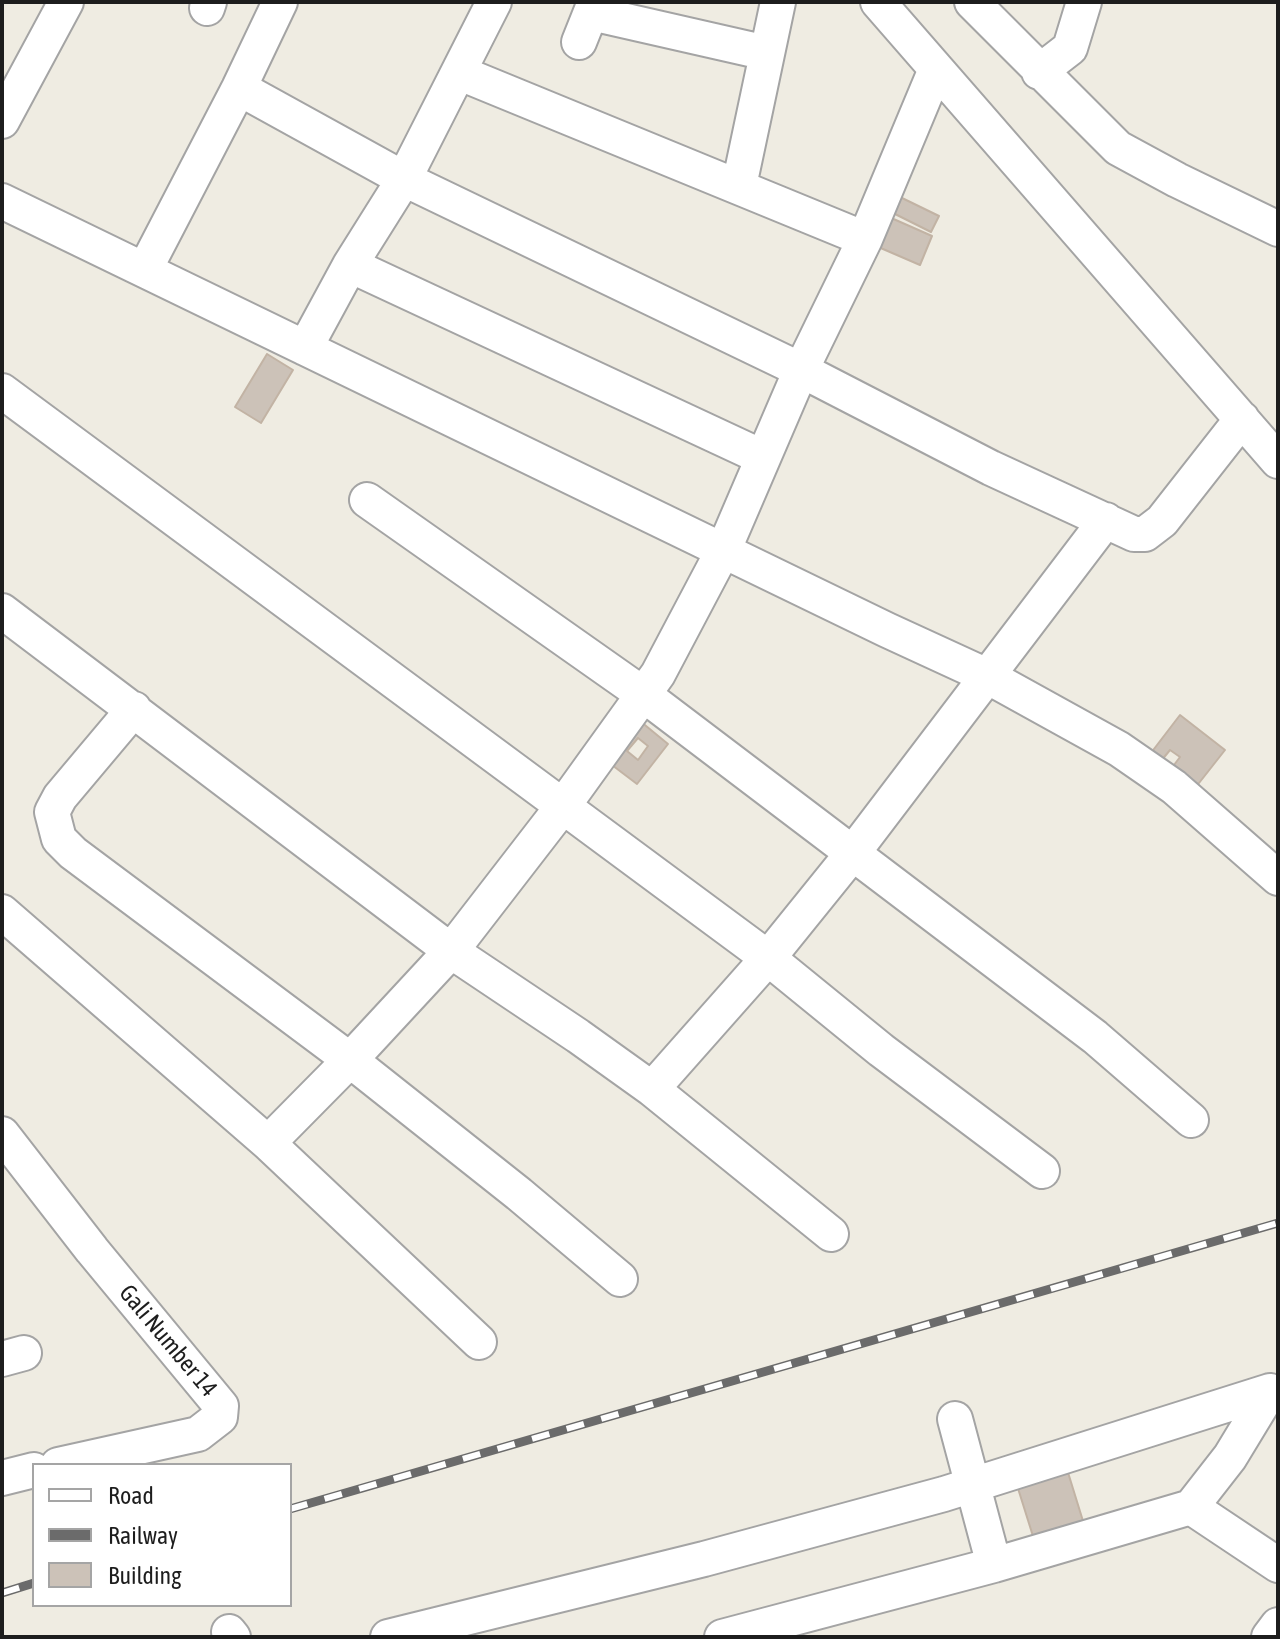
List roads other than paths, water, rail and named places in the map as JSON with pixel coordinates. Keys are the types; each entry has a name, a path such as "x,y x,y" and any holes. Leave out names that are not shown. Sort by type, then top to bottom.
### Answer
{"street":[{"path":"2,121 66,2"},
{"path":"145,269 280,2"},
{"path":"305,348 350,265 404,179 494,2"},
{"path":"739,186 778,2"},
{"path":"878,2 1278,461"},
{"path":"1039,72 1070,48 1084,2"},
{"path":"985,8 1039,72 1118,148 1278,229"},
{"path":"588,19 767,53"},
{"path":"268,1143 451,951 644,695 676,643 724,549 801,370 865,239 936,69"},
{"path":"460,73 865,239"},
{"path":"239,88 404,179 801,370 991,468 1134,534 1154,530 1242,419"},
{"path":"2,201 987,676 1119,749 1174,787 1278,878"},
{"path":"350,265 762,457"},
{"path":"2,391 768,958 881,1050 1042,1171"},
{"path":"367,500 644,695 1095,1037 1191,1120"},
{"path":"652,1089 768,958 852,854 1106,520"},
{"path":"2,611 451,951 652,1089 831,1234"},
{"path":"134,709 60,797 52,812 59,839 350,1060 620,1279"},
{"path":"2,912 268,1143 479,1342"},
{"name":"Gali Number 14","path":"2,1134 92,1250 221,1406 220,1417 198,1434 67,1463"},
{"path":"388,1637 704,1559 973,1485 1270,1391 1270,1413 1191,1507 994,1565 801,1627 722,1637"},
{"path":"955,1419 994,1565"},
{"path":"2,1478 32,1470"},
{"path":"1191,1507 1278,1565"},
{"path":"1269,1637 1278,1625"}],"railway":[{"path":"292,1508 1278,1223"},
{"path":"2,1593 32,1584"}]}
